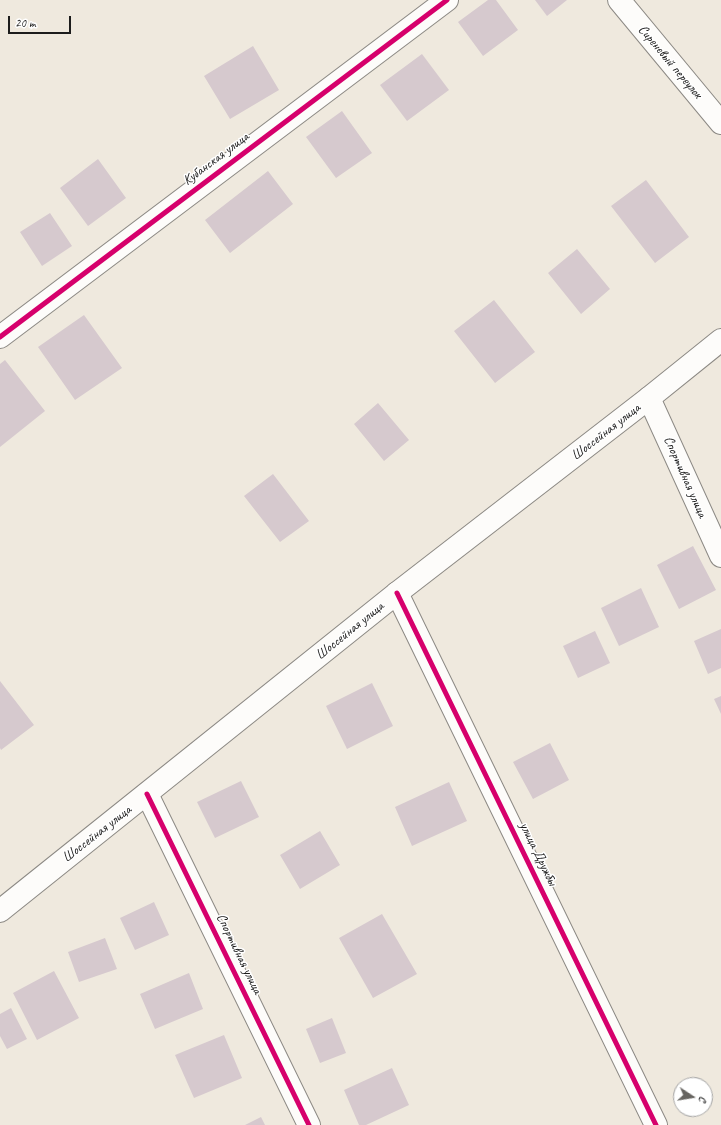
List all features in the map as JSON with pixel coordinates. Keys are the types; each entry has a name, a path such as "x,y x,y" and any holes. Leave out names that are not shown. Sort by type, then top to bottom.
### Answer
{"street":[{"name":"Кубанская улица","path":"0,337 447,0"},
{"name":"Сиреневый переулок","path":"619,0 721,123"},
{"name":"Шоссейная улица","path":"0,911 397,593 649,398 721,340"},
{"name":"Спортивная улица","path":"649,398 721,556"},
{"name":"улица Дружбы","path":"397,593 656,1125"},
{"name":"Спортивная улица","path":"147,794 309,1125"}],"building":[{"path":"488,0 496,0 518,30 483,56 458,22"},
{"path":"535,0 567,0 547,16"},
{"path":"253,46 279,90 230,119 204,76"},
{"path":"422,54 449,90 407,121 380,85"},
{"path":"342,111 372,153 336,178 306,137"},
{"path":"98,159 126,198 88,226 60,188"},
{"path":"268,171 293,204 230,253 205,220"},
{"path":"646,180 689,237 655,263 611,206"},
{"path":"50,213 72,246 42,266 20,232"},
{"path":"577,249 610,289 581,314 548,273"},
{"path":"494,300 535,352 495,383 454,331"},
{"path":"84,315 122,368 75,400 38,347"},
{"path":"5,360 45,411 0,447 0,364"},
{"path":"378,403 409,440 384,461 354,424"},
{"path":"273,474 309,521 280,542 244,496"},
{"path":"693,546 716,590 679,609 657,565"},
{"path":"641,588 659,627 619,646 601,608"},
{"path":"721,629 721,668 708,674 694,641"},
{"path":"595,631 610,663 578,678 563,646"},
{"path":"0,681 34,725 1,750 0,748"},
{"path":"372,683 393,726 347,749 326,706"},
{"path":"721,696 721,714 714,699"},
{"path":"550,743 569,780 533,799 513,762"},
{"path":"241,781 259,817 215,838 197,802"},
{"path":"449,782 467,821 412,846 395,807"},
{"path":"320,831 340,865 300,889 280,855"},
{"path":"154,902 169,935 135,950 120,918"},
{"path":"382,914 417,974 373,998 339,938"},
{"path":"105,938 117,969 79,982 68,952"},
{"path":"54,971 79,1018 37,1040 13,993"},
{"path":"189,973 203,1009 155,1029 140,994"},
{"path":"11,1008 27,1039 7,1049 0,1036 0,1014"},
{"path":"332,1018 346,1053 320,1063 306,1029"},
{"path":"224,1035 242,1078 194,1098 175,1055"},
{"path":"392,1068 409,1105 366,1125 359,1125 344,1090"},
{"path":"261,1117 265,1125 245,1125"}],"cycle path":[{"path":"0,337 447,0"},
{"path":"397,593 656,1125"},
{"path":"147,794 309,1125"}]}
